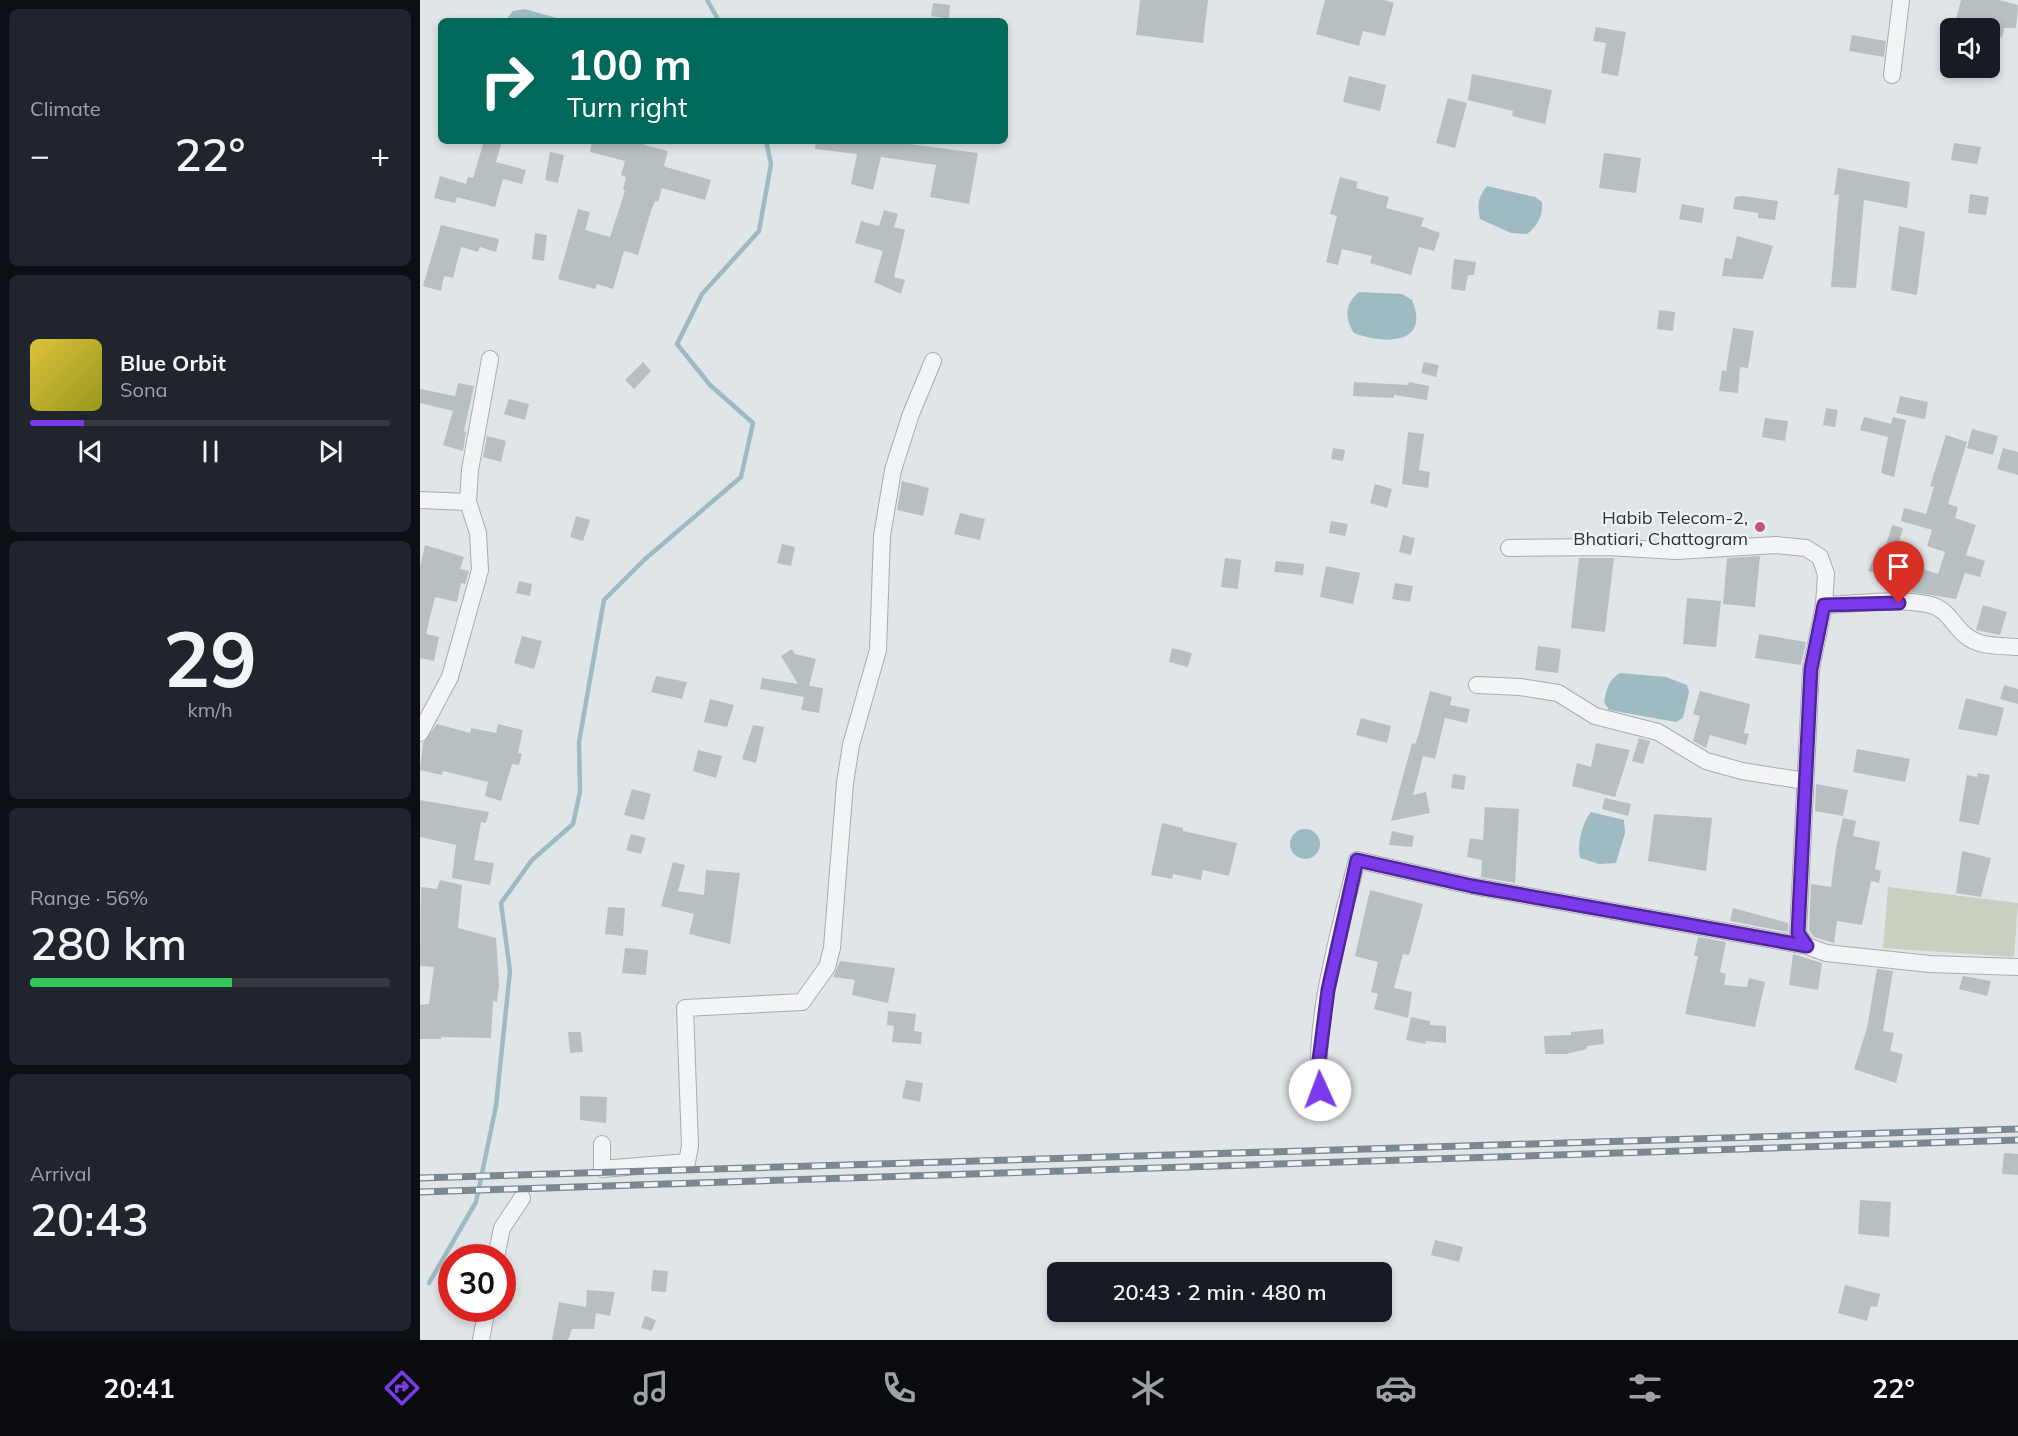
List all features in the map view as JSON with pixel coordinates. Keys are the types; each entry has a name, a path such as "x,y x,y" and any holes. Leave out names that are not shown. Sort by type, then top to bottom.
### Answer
{"street":[{"path":"1892,75 1901,0"},
{"path":"420,733 450,677 480,570 478,533 468,502 470,470 490,359"},
{"path":"602,1144 602,1169 687,1162 690,1146 685,1008 802,1002 827,967 832,948 845,783 851,745 878,650 882,536 893,470 910,414 933,361"},
{"path":"420,500 468,502"},
{"path":"1509,548 1608,547 1676,551 1776,545 1806,548 1820,557 1826,574 1824,605 1811,669 1798,933 1807,946"},
{"path":"1824,605 1899,603 1932,605 1948,615 1966,636 1987,646 2018,647"},
{"path":"1477,685 1520,687 1558,693 1595,716 1658,732 1706,761 1742,771 1805,781"},
{"path":"1322,1104 1317,1076 1321,1041 1340,927 1357,860 1472,886 1807,946 1826,952 1919,963 2018,967"},
{"path":"499,1244 502,1228 522,1198"},
{"path":"481,1340 484,1322"}],"shaded area":[{"path":"1888,887 2018,903 2014,957 1883,948"}],"water":[{"path":"524,9 557,18 507,18 513,11"},
{"path":"1487,186 1535,197 1542,202 1541,216 1527,234 1511,233 1480,219 1479,201"},
{"path":"1359,292 1402,294 1412,300 1416,315 1415,326 1410,334 1390,340 1354,333 1347,317 1347,311 1354,296"},
{"path":"1620,673 1666,677 1687,685 1689,692 1683,718 1676,722 1609,710 1604,702 1607,689 1610,682"},
{"path":"1591,812 1624,820 1625,833 1616,863 1599,864 1580,858 1581,834"},
{"path":"1305,829 1316,833 1320,844 1316,855 1305,859 1294,855 1290,844 1294,833"}],"building":[{"path":"1140,0 1208,0 1203,43 1136,35"},
{"path":"1325,0 1384,0 1394,3 1385,36 1363,31 1359,46 1316,34"},
{"path":"1961,0 1999,0 2018,5 2016,28 2004,28 2002,37 2000,37 2000,18 1956,18"},
{"path":"933,3 950,5 949,18 931,16"},
{"path":"1596,27 1626,32 1618,76 1601,73 1606,43 1593,41"},
{"path":"1852,35 1886,41 1884,57 1849,51"},
{"path":"1472,74 1552,90 1545,124 1512,116 1513,111 1468,100"},
{"path":"1349,76 1386,85 1380,111 1343,102"},
{"path":"1448,98 1467,103 1455,148 1436,143"},
{"path":"1954,143 1981,147 1977,164 1951,160"},
{"path":"483,144 501,144 496,162 526,170 522,184 503,179 495,207 457,197 455,203 434,198 440,176 466,184 468,177 473,178"},
{"path":"591,144 644,144 668,151 664,165 666,167 711,180 705,200 662,188 658,202 655,201 651,211 638,255 624,251 613,289 597,284 595,289 558,279 578,209 590,212 585,230 610,237 625,191 623,190 626,177 621,175 625,161 590,152"},
{"path":"816,144 908,144 978,153 969,204 930,197 936,165 881,157 873,190 851,184 857,154 815,149"},
{"path":"550,152 564,155 558,183 545,180"},
{"path":"1604,153 1641,158 1636,193 1599,188"},
{"path":"1838,168 1910,182 1907,208 1864,200 1856,288 1831,287 1839,194 1834,195"},
{"path":"1340,177 1358,182 1356,188 1389,197 1386,208 1424,218 1421,226 1440,233 1434,251 1419,247 1411,275 1370,263 1372,256 1342,249 1338,265 1326,262 1337,216 1330,214"},
{"path":"1970,194 1989,197 1986,215 1968,213"},
{"path":"1735,197 1778,201 1775,220 1758,218 1758,213 1733,209"},
{"path":"1682,204 1704,208 1702,223 1679,219"},
{"path":"884,210 898,214 894,227 905,230 894,277 905,280 901,294 874,282 883,251 855,243 861,221 879,226"},
{"path":"441,225 499,239 496,252 480,247 478,252 461,247 453,278 444,276 441,291 423,286"},
{"path":"1899,226 1925,232 1917,295 1891,290"},
{"path":"535,233 547,235 544,261 532,259"},
{"path":"1737,236 1773,246 1763,279 1722,276 1725,258 1732,259"},
{"path":"1454,259 1476,262 1474,275 1468,275 1465,291 1451,289"},
{"path":"1659,310 1675,312 1673,331 1657,329"},
{"path":"1733,328 1754,331 1748,368 1740,367 1738,393 1719,391 1722,370 1726,371"},
{"path":"643,362 651,371 634,389 625,380"},
{"path":"1424,362 1439,365 1436,377 1421,373"},
{"path":"1354,382 1408,385 1409,382 1429,386 1427,400 1394,395 1394,398 1353,396"},
{"path":"458,383 474,386 464,431 466,432 463,451 443,445 453,411 420,403 420,389 455,396"},
{"path":"1900,396 1928,402 1925,419 1896,413"},
{"path":"509,399 529,404 525,420 504,414"},
{"path":"1826,408 1838,410 1835,427 1823,425"},
{"path":"1864,417 1891,424 1893,417 1906,420 1894,477 1881,473 1888,437 1860,430"},
{"path":"1765,418 1788,421 1785,441 1762,437"},
{"path":"1972,429 1998,436 1993,455 1967,448"},
{"path":"1408,432 1424,434 1419,470 1430,472 1428,488 1402,484"},
{"path":"1946,435 1967,442 1948,504 1958,507 1955,518 1976,525 1966,555 1985,561 1980,577 1965,573 1956,599 1911,592 1919,568 1938,574 1945,552 1927,546 1932,530 1901,521 1904,508 1926,514 1934,487 1930,486"},
{"path":"487,436 506,441 501,462 483,457"},
{"path":"1333,448 1345,450 1343,461 1331,459"},
{"path":"2003,448 2018,452 2018,475 1997,469"},
{"path":"902,481 929,488 923,516 897,510"},
{"path":"1375,484 1392,489 1387,508 1370,503"},
{"path":"960,513 985,519 980,540 954,534"},
{"path":"576,516 590,520 583,541 570,537"},
{"path":"1331,521 1348,524 1345,536 1329,533"},
{"path":"1892,525 1903,528 1894,561 1898,562 1894,577 1868,571 1879,547 1885,549"},
{"path":"1403,535 1415,538 1411,555 1399,552"},
{"path":"782,544 795,547 791,566 777,563"},
{"path":"425,545 464,557 460,569 469,571 465,584 461,583 457,602 435,597 426,634 439,637 434,661 420,658 420,567"},
{"path":"1760,556 1755,607 1723,604 1727,558"},
{"path":"1225,558 1241,560 1238,589 1221,587"},
{"path":"1579,558 1614,558 1605,632 1571,628"},
{"path":"1276,561 1304,564 1303,575 1274,572"},
{"path":"1326,566 1360,573 1353,604 1320,597"},
{"path":"519,581 532,584 530,596 516,593"},
{"path":"1395,583 1413,586 1410,602 1392,599"},
{"path":"1687,598 1721,601 1716,647 1683,644"},
{"path":"1983,605 2007,612 2000,635 1976,630"},
{"path":"1759,634 1806,642 1801,665 1755,658"},
{"path":"522,636 542,641 534,669 514,663"},
{"path":"1538,646 1561,649 1558,673 1535,670"},
{"path":"1172,648 1192,653 1188,667 1169,662"},
{"path":"792,649 795,654 816,659 809,686 823,688 819,713 801,710 804,697 760,689 762,678 798,684 781,656"},
{"path":"656,676 687,682 682,699 651,692"},
{"path":"2004,685 2018,689 2018,704 2000,699"},
{"path":"1430,691 1452,697 1450,705 1470,709 1467,723 1445,718 1435,759 1423,756 1413,795 1426,792 1430,813 1391,821 1412,743 1415,744 1419,733"},
{"path":"1700,691 1750,704 1744,733 1749,734 1746,745 1710,735 1706,748 1693,741 1700,716 1693,714"},
{"path":"1966,698 2004,708 1997,736 1958,729"},
{"path":"710,699 734,705 727,727 704,722"},
{"path":"1361,718 1391,726 1387,743 1356,735"},
{"path":"437,724 470,733 471,728 496,733 498,724 523,730 518,753 522,754 519,765 512,764 501,801 485,796 488,782 443,771 442,775 420,770 423,743"},
{"path":"753,725 764,727 756,763 742,759"},
{"path":"1639,738 1650,741 1643,764 1632,761"},
{"path":"1596,743 1630,750 1615,797 1572,786 1577,763 1591,767"},
{"path":"1857,749 1910,759 1905,782 1853,772"},
{"path":"698,750 722,756 716,778 693,771"},
{"path":"1978,773 1990,775 1979,825 1959,821 1967,775 1977,777"},
{"path":"1453,774 1466,776 1464,790 1451,788"},
{"path":"1816,784 1848,790 1843,816 1815,811"},
{"path":"632,789 651,794 644,820 624,815"},
{"path":"1605,798 1631,804 1628,816 1602,809"},
{"path":"420,800 489,812 486,823 481,822 474,860 494,863 490,885 452,878 456,845 420,837"},
{"path":"1485,807 1519,809 1515,883 1481,877 1482,860 1467,857 1470,838 1483,840"},
{"path":"1654,814 1712,818 1706,871 1648,861"},
{"path":"1843,818 1856,821 1853,836 1880,842 1875,869 1881,871 1879,883 1871,881 1862,925 1837,921 1834,943 1814,937 1809,930 1811,884 1831,887"},
{"path":"1162,823 1183,828 1183,831 1237,843 1229,876 1203,870 1201,880 1173,874 1172,879 1151,875"},
{"path":"1392,831 1414,836 1412,847 1389,845"},
{"path":"631,834 646,838 641,854 626,850"},
{"path":"1962,851 1991,858 1981,897 1956,893"},
{"path":"673,862 685,865 678,891 704,895 706,870 740,873 730,944 689,934 694,914 661,906"},
{"path":"440,880 462,885 458,928 496,938 499,984 497,1002 493,1001 491,1038 420,1039 420,1005 429,1004 434,967 420,966 421,887 437,889"},
{"path":"1370,890 1423,904 1409,955 1403,954 1394,988 1412,992 1408,1018 1374,1009 1378,994 1371,992 1378,962 1355,956"},
{"path":"608,907 625,908 623,936 605,934"},
{"path":"1733,908 1788,923 1788,932 1730,921"},
{"path":"1698,937 1726,942 1720,972 1726,974 1724,985 1747,987 1749,978 1765,982 1755,1027 1685,1014 1698,956 1694,956"},
{"path":"625,948 648,950 646,975 622,973"},
{"path":"1793,954 1822,963 1818,990 1789,985"},
{"path":"840,961 895,968 888,1003 852,995 855,980 833,977"},
{"path":"1877,969 1893,971 1883,1031 1894,1033 1890,1051 1903,1054 1896,1083 1854,1069 1867,1028"},
{"path":"1963,976 1991,981 1987,996 1959,989"},
{"path":"888,1011 916,1014 914,1031 922,1032 921,1044 892,1042 894,1026 887,1025"},
{"path":"1411,1017 1430,1021 1430,1025 1446,1026 1446,1043 1426,1041 1426,1044 1406,1040"},
{"path":"1603,1029 1604,1044 1587,1046 1587,1049 1566,1054 1545,1054 1544,1036 1571,1035 1571,1032"},
{"path":"568,1032 581,1032 583,1052 570,1053"},
{"path":"906,1080 923,1083 920,1102 902,1098"},
{"path":"580,1096 607,1097 606,1123 580,1120"},
{"path":"2004,1153 2018,1154 2018,1175 2002,1174"},
{"path":"1860,1200 1891,1202 1889,1237 1858,1234"},
{"path":"1435,1240 1463,1247 1459,1262 1431,1255"},
{"path":"653,1270 668,1271 666,1292 651,1291"},
{"path":"1845,1285 1880,1294 1877,1307 1871,1306 1867,1321 1838,1313"},
{"path":"587,1290 615,1292 610,1316 596,1313 594,1329 572,1329 568,1340 552,1340 559,1302 586,1307"},
{"path":"645,1316 656,1320 652,1331 641,1328"}],"waterway":[{"path":"707,0 717,18"},
{"path":"429,1283 476,1202 496,1106 510,971 501,903 532,860 573,824 580,792 579,742 604,600 644,560 741,477 753,423 710,385 677,344 702,294 759,231 771,164 767,144"}],"railway":[{"path":"420,1178 2018,1129"},
{"path":"420,1192 2018,1140"}],"place":[{"name":"Habib Telecom-2, Bhatiari, Chattogram","path":"1760,527"}],"route":[{"path":"1320,1090 1317,1076 1328,990 1340,927 1357,860 1472,886 1807,946 1798,933 1804,791 1811,669 1824,605 1899,603"}]}
